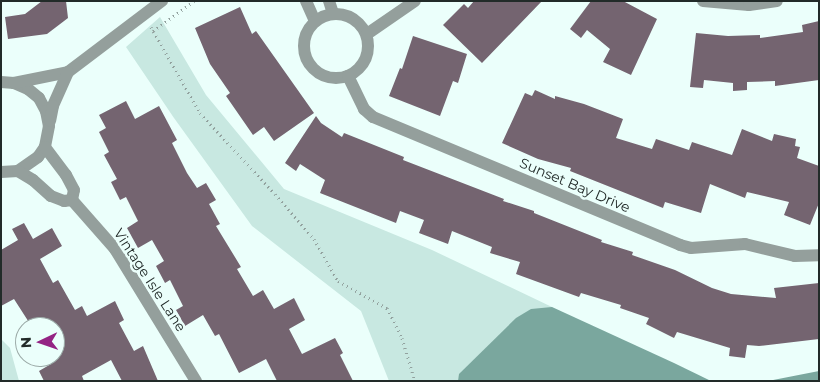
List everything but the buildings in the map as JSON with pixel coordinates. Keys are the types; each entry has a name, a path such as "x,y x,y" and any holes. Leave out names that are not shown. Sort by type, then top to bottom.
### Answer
{"street":[{"path":"1,82 14,83 68,72 162,1"},
{"path":"306,1 314,21"},
{"path":"366,34 415,1"},
{"path":"703,1 739,5 778,1"},
{"path":"331,7 353,18 366,34 369,45 367,56 362,66 348,76 332,78 322,75 307,60 304,39 314,21 331,7"},
{"path":"1,172 18,170 38,157 45,147 53,106 68,72"},
{"name":"Sunset Bay Drive","path":"348,76 364,109 373,117 680,245 691,248 745,244 795,256 819,255"},
{"path":"14,83 28,89 39,98 46,111 49,126"},
{"path":"18,170 51,196 64,201 72,200 74,190 66,174 45,147"},
{"name":"Vintage Isle Lane","path":"72,200 115,249 196,381"}],"path":[{"path":"153,31 194,1"},
{"path":"145,14 200,113 314,239 338,281 387,308 402,338 415,381"}],"shaded area":[{"path":"160,17 206,95 284,189 432,250 552,307 589,381 389,381 361,311 252,226 174,118 126,47"},
{"path":"552,307 711,381 458,381 459,374 516,318 531,309"},
{"path":"1,339 10,348 19,381 1,381"},
{"path":"819,371 819,381 768,381"}]}
